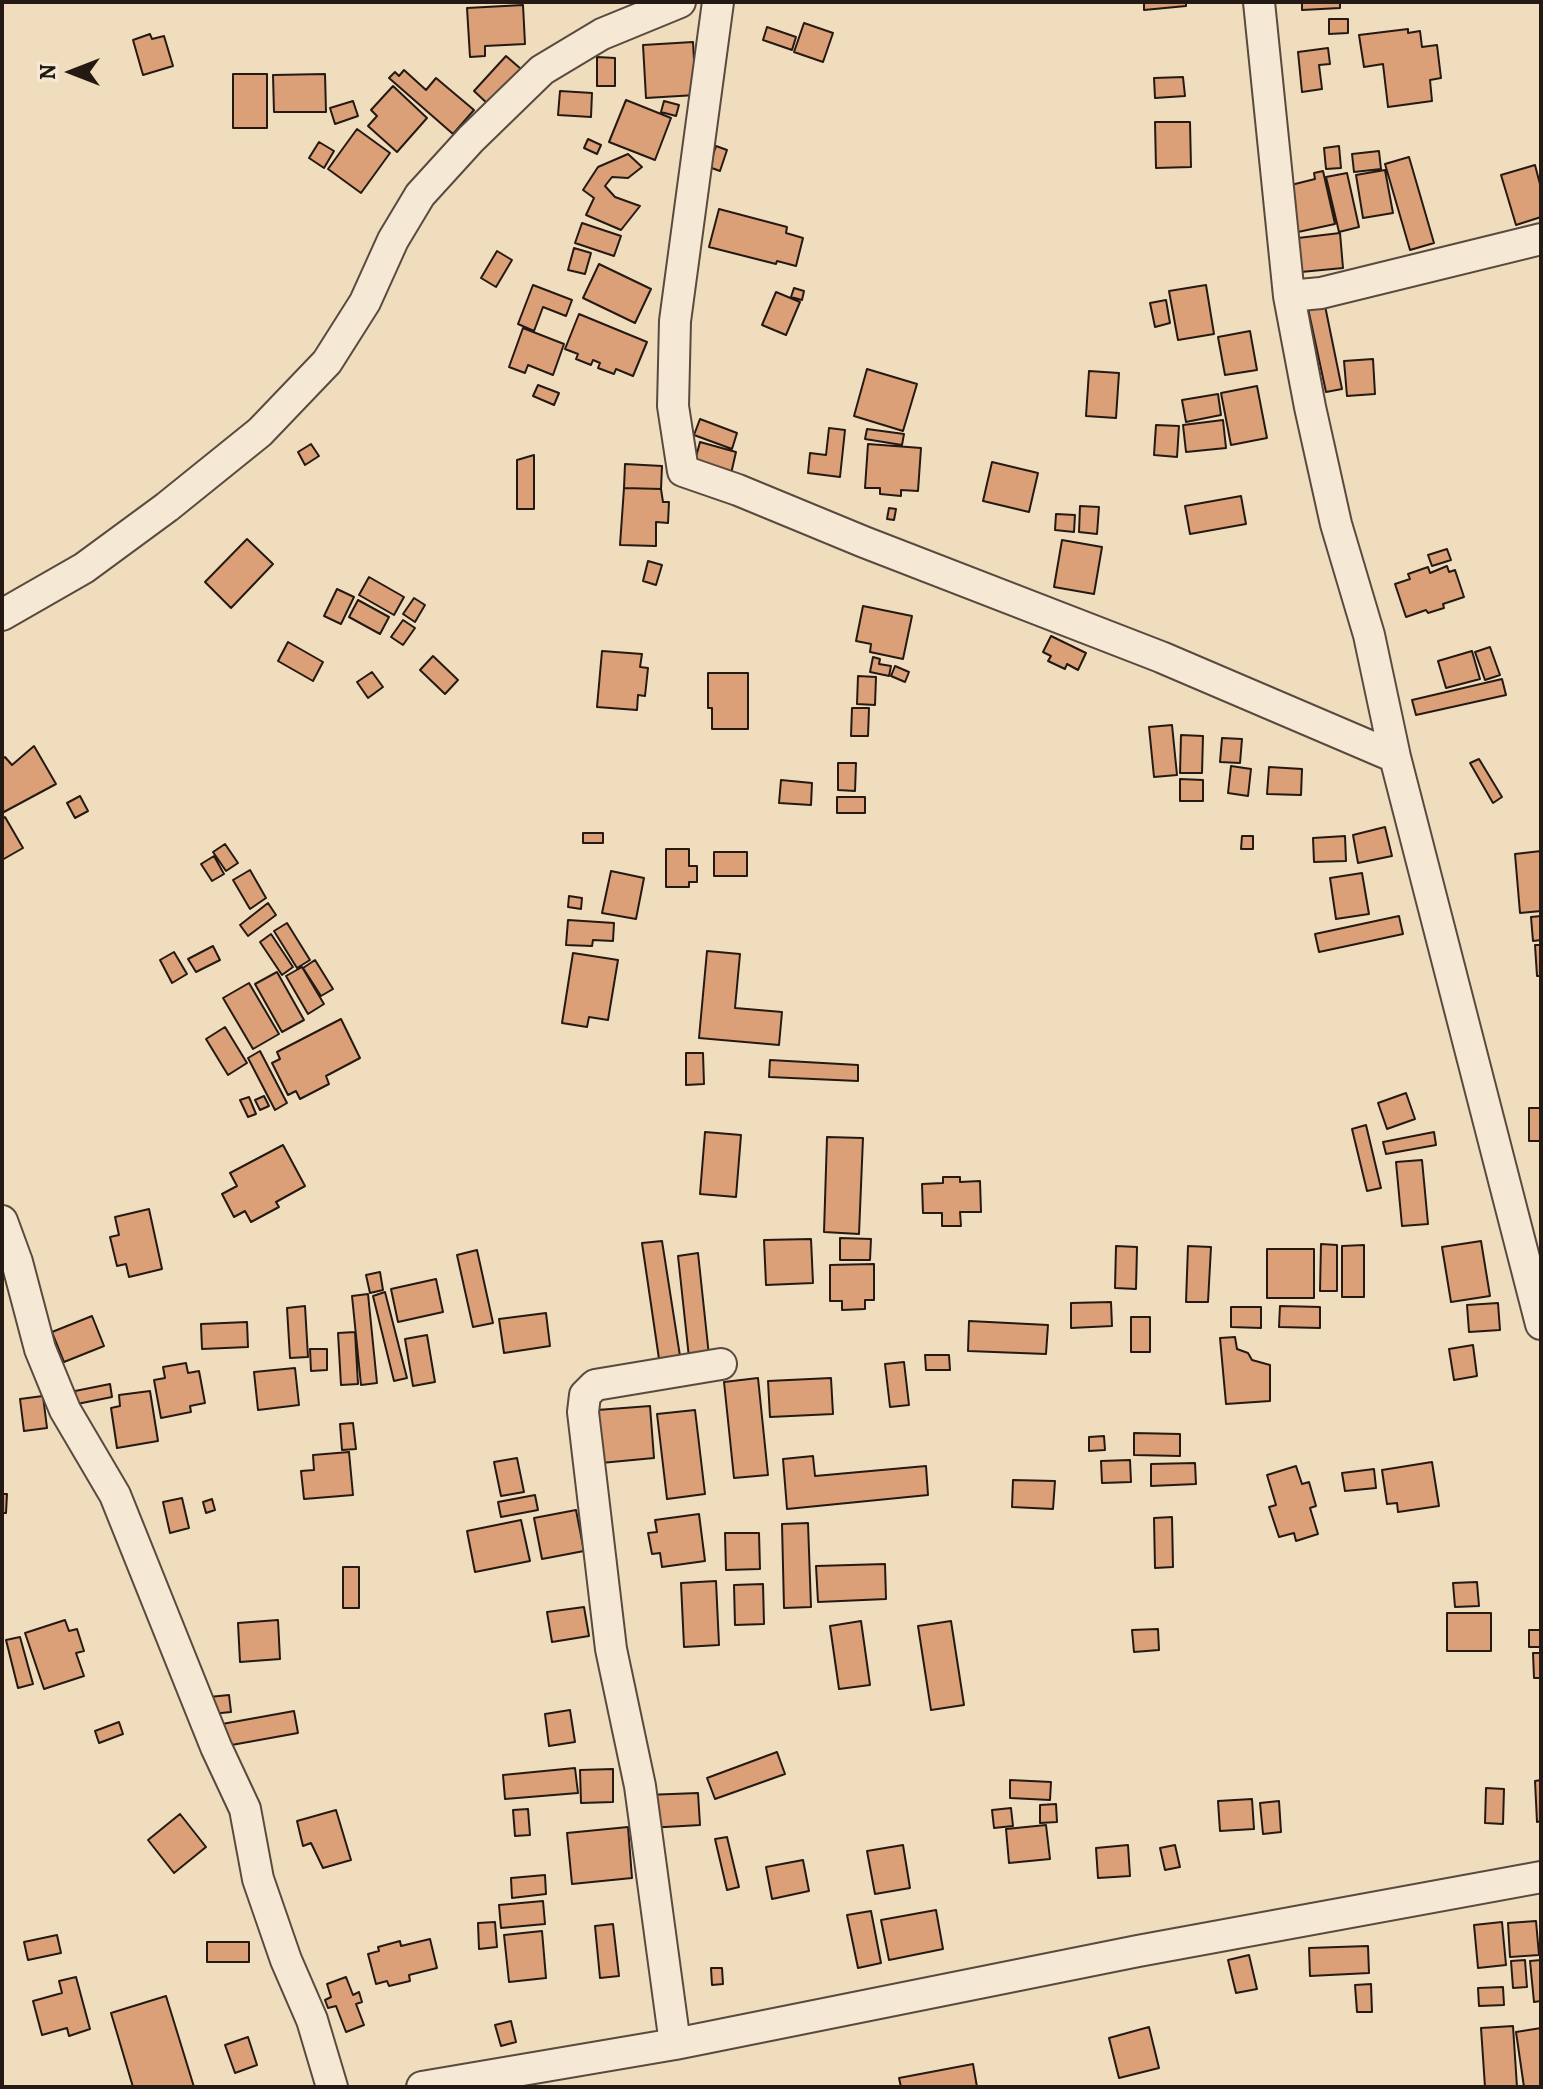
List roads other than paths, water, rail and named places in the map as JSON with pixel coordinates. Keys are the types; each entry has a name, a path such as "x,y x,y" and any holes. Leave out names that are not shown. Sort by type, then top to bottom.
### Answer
{"street":[{"path":"2,615 84,568 167,507 260,432 327,362 365,302 393,240 420,195 471,139 542,70 602,34 680,2"},
{"path":"718,2 675,321 673,406 683,471 1161,657 1395,757"},
{"path":"1259,2 1289,296 1320,451 1336,524 1369,635 1395,757 1541,1324"},
{"path":"1289,296 1321,293 1541,239"},
{"path":"2,1221 17,1262 40,1349 65,1410 115,1495 189,1682 245,1809 261,1891 312,2020 332,2087"},
{"path":"675,2044 640,1786 611,1649 583,1412 585,1395 595,1385 721,1364"},
{"path":"422,2087 675,2044 1138,1951 1541,1877"}]}
